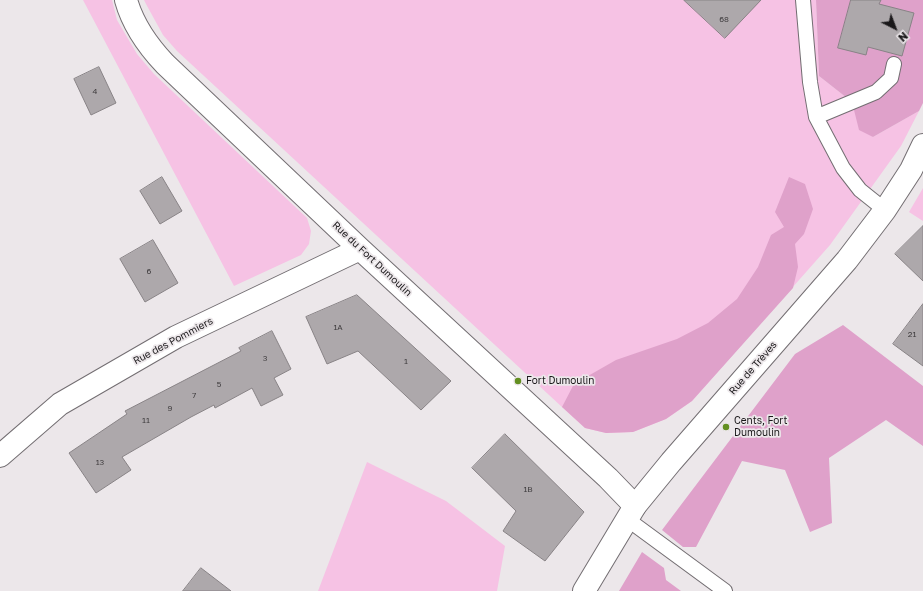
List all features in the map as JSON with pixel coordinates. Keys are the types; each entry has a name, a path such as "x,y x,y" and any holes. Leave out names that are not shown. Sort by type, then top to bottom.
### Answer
{"street":[{"name":"Rue du Fort Dumoulin","path":"126,0 130,15 149,47 165,64 360,249 608,478 631,513"},
{"name":"Rue de Trèves","path":"584,591 631,513 671,462 847,260 885,210 911,170 923,145"},
{"name":"Rue des Pommiers","path":"0,456 60,404 176,337 360,249"}],"lane":[{"path":"803,0 810,82 816,117 843,168 860,190 885,210"},
{"path":"816,117 876,92 891,78 894,64"},
{"path":"631,513 725,591"}],"shaded area":[{"path":"83,0 112,0 117,20 137,54 154,74 307,218 311,231 309,244 301,255 234,286"},
{"path":"144,0 816,0 819,76 852,102 873,137 919,111 901,146 830,245 692,401 666,419 633,432 606,433 585,428 177,51 163,35"},
{"path":"816,0 923,0 923,103 919,111 873,137 859,130 852,102 819,76"},
{"path":"789,177 805,184 813,209 804,234 795,244 798,267 793,288 692,401 666,419 633,432 606,433 585,428 562,407 574,384 616,360 677,339 708,323 737,299 758,267 771,235 784,227 775,212"},
{"path":"923,188 923,221 909,212"},
{"path":"843,325 923,386 923,446 886,420 829,458 832,523 810,532 785,470 742,461 696,547 683,547 662,530 795,354"},
{"path":"367,462 446,501 505,546 497,591 318,591"},
{"path":"642,552 664,568 666,580 681,591 619,591"}],"building":[{"path":"684,0 761,0 725,38"},
{"path":"851,0 881,0 879,4 914,13 902,56 868,47 866,55 838,48"},
{"path":"99,67 116,103 91,115 74,79"},
{"path":"162,177 182,211 160,224 140,191"},
{"path":"923,226 923,281 895,254"},
{"path":"153,240 178,283 145,302 120,259"},
{"path":"357,295 451,381 421,410 358,351 327,364 306,317"},
{"path":"923,304 923,366 893,344"},
{"path":"272,331 291,369 274,378 283,395 261,406 252,388 215,408 214,405 191,417 122,457 131,470 96,493 69,453 127,414 125,411 241,351 239,348"},
{"path":"505,434 584,512 545,561 503,531 516,511 472,468"},
{"path":"201,568 231,591 183,591"}],"place":[{"name":"Fort Dumoulin","path":"518,381"},
{"name":"Cents, Fort Dumoulin","path":"726,427"}]}
